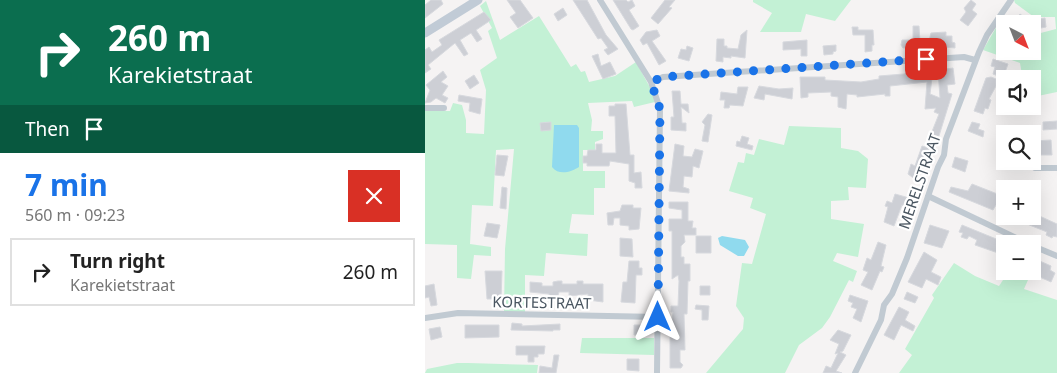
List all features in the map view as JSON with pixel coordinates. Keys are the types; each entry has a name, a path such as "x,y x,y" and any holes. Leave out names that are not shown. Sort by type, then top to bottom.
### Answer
{"street":[{"path":"425,33 478,0"},
{"path":"600,0 651,82 660,109 657,373"},
{"name":"MERELSTRAAT","path":"855,373 881,320 884,305 892,294 944,155 946,139 975,60 987,35 1011,0"},
{"path":"651,82 663,77 964,57 975,60"},
{"path":"425,108 443,108"},
{"path":"1041,168 1057,168"},
{"path":"928,196 1010,235"},
{"path":"1041,249 1057,256"},
{"name":"KORTESTRAAT","path":"425,318 458,313 658,317"}],"green space":[{"path":"753,0 851,0 835,21 806,14 801,32 760,32 772,13 753,2"},
{"path":"1014,0 1057,0 1057,92 1041,95 1041,70 1021,70 1020,63 1011,60 1041,60 1041,33 1056,29 1055,17 1031,15 1015,3"},
{"path":"486,1 500,40 539,16 571,67 576,64 581,72 585,71 589,82 615,76 636,62 652,91 655,102 634,107 632,101 588,103 592,120 591,131 603,131 603,139 595,142 595,150 583,150 583,171 605,171 605,188 594,188 594,215 572,214 569,233 588,234 587,256 546,253 544,276 525,275 525,312 504,312 505,249 514,149 496,150 493,206 472,205 470,244 491,247 491,256 474,255 471,279 457,278 457,245 425,244 425,111 450,111 453,103 462,105 466,120 466,133 484,134 486,90 480,70 497,58 488,31 492,28 480,6"},
{"path":"996,28 996,55 983,50"},
{"path":"789,126 841,128 841,148 858,151 868,159 866,188 848,187 849,200 831,201 831,219 864,224 858,257 837,253 833,261 857,271 853,282 849,280 830,317 822,328 799,345 785,373 706,373 743,329 744,318 736,306 742,263 752,264 766,214 750,208 753,198 729,191 738,162 744,163 746,153 754,155 759,139 784,145"},
{"path":"954,263 975,276 999,286 1003,280 1028,280 1024,289 1057,300 1057,373 899,373 912,355 905,349 934,298 932,295"},
{"path":"582,338 654,338 654,355 580,353"},
{"path":"457,363 538,365 537,373 425,373 427,369"}],"water":[{"path":"554,125 577,125 579,128 579,167 565,172 558,172 552,167"},
{"path":"722,236 745,240 749,247 744,256 738,256 720,245 718,238"}],"building":[{"path":"431,0 441,0 443,4 425,18 425,5"},
{"path":"507,0 520,0 533,18 518,28 510,17 516,13"},
{"path":"573,0 587,0 606,35 618,49 608,55 604,50 608,48 601,38 598,39"},
{"path":"613,0 626,0 628,2 632,0 635,6 629,10 639,26 633,30 631,29"},
{"path":"665,0 675,0 669,7 672,8 658,24 651,18"},
{"path":"971,0 976,4 972,10 977,14 968,26 960,20 966,12 964,8"},
{"path":"563,8 567,15 558,21 554,14"},
{"path":"484,12 491,20 476,30 482,39 477,42 471,33 460,40 468,54 464,56 455,43 428,65 431,69 425,73 425,50 429,47 432,52 442,45 439,40"},
{"path":"1045,18 1046,27 1041,28 1041,19"},
{"path":"913,26 919,26 920,42 915,43 915,47 903,48 901,45 902,40 913,40"},
{"path":"852,27 858,27 858,30 873,30 874,45 872,45 872,51 865,52 865,35 853,35"},
{"path":"657,30 660,36 652,41 666,61 659,65 647,43 643,45 640,40 646,32"},
{"path":"747,30 745,58 731,56 731,58 723,57 723,62 716,61 717,39 724,39 724,46 727,46 727,48 738,49 741,35"},
{"path":"946,32 946,36 952,36 955,48 945,47 945,44 928,45 931,33"},
{"path":"807,40 807,56 801,56 801,49 783,50 783,42"},
{"path":"836,45 836,51 833,54 824,55 823,46"},
{"path":"687,46 693,48 689,61 678,58 681,49 686,50"},
{"path":"598,54 601,66 610,62 616,74 603,79 592,56"},
{"path":"993,59 1008,64 1006,70 996,70 996,75 993,74 995,67 991,66"},
{"path":"953,68 955,84 947,85 948,93 952,94 938,139 929,139 939,114 934,112 936,108 925,109 927,82 890,86 890,96 885,96 885,94 857,97 857,95 847,94 846,109 838,107 838,97 831,96 831,92 808,93 808,97 801,98 800,77 825,77 825,80 861,82 879,79 879,76 933,70 930,94 940,98 938,70"},
{"path":"443,71 447,77 441,82 448,86 442,95 448,98 445,103 436,98 431,102 425,103 430,90 426,85"},
{"path":"474,75 479,83 470,89 465,81"},
{"path":"986,78 996,79 996,86 989,99 991,100 988,109 985,108 983,114 974,111"},
{"path":"759,86 779,89 793,88 792,99 765,94 764,100 754,98"},
{"path":"738,87 748,87 743,106 730,105 729,108 724,108 725,100 720,100 721,92 737,94"},
{"path":"672,91 680,91 681,104 688,104 689,113 681,107 682,123 686,123 686,131 671,130 671,117 674,117"},
{"path":"459,95 482,99 480,114 469,111 470,103 458,101"},
{"path":"615,104 626,104 630,155 634,155 634,173 641,172 642,188 635,188 635,183 629,181 629,164 610,161 609,166 587,166 587,163 583,163 583,156 587,156 588,150 596,150 596,144 602,144 602,153 616,153 615,116 609,116 609,106 615,106"},
{"path":"708,114 712,115 708,142 702,141 705,125 702,122"},
{"path":"1057,121 1057,129 1043,130 1043,122"},
{"path":"551,122 551,130 541,131 540,123"},
{"path":"972,122 980,124 978,129 984,131 983,137 968,131"},
{"path":"742,136 749,138 747,144 753,146 752,150 736,146 737,141 740,142"},
{"path":"1051,140 1052,155 1041,155 1041,141"},
{"path":"675,144 684,146 683,156 692,157 695,149 703,151 699,168 693,166 692,177 684,176 683,187 689,189 689,193 669,191"},
{"path":"922,146 932,149 927,163 922,162 916,180 908,174 911,164 915,166"},
{"path":"497,155 508,156 504,176 495,175"},
{"path":"955,157 968,161 965,172 952,167"},
{"path":"972,184 996,193 996,205 993,210 949,192 951,187 968,191"},
{"path":"502,187 507,188 506,209 500,208"},
{"path":"895,194 913,199 910,208 902,205 894,226 884,222 888,207 885,206 887,201 892,203"},
{"path":"669,202 688,202 688,221 693,221 692,228 696,228 696,235 684,235 685,242 681,246 681,257 684,257 684,264 690,264 690,281 688,281 687,314 684,314 685,350 680,350 680,362 683,365 681,368 670,368 670,338 673,312 671,312 671,306 678,306 679,281 678,275 672,279 672,231 669,231 669,219 682,219 682,210 669,208"},
{"path":"622,205 633,205 633,208 641,208 639,229 629,230 629,226 620,225 620,218 614,218 613,225 608,225 607,213 620,211"},
{"path":"1041,217 1057,224 1057,237 1053,236 1052,238 1046,235 1047,232 1030,225 1041,225"},
{"path":"487,223 500,225 497,238 484,236"},
{"path":"930,225 949,231 942,248 924,243"},
{"path":"962,225 996,239 996,252 975,245 977,240 969,236 967,239 961,237 963,233 959,232"},
{"path":"696,236 711,236 711,253 696,253"},
{"path":"620,238 632,239 633,257 620,256"},
{"path":"878,242 886,245 881,266 884,267 882,272 880,271 872,290 861,285 868,272 863,270 867,258 871,260"},
{"path":"924,252 937,260 931,272 941,277 938,285 926,279 922,288 908,282"},
{"path":"629,261 639,261 639,268 642,268 642,275 636,275 635,303 621,302 623,282 627,282"},
{"path":"1041,262 1051,266 1050,270 1055,273 1051,282 1041,278"},
{"path":"485,271 502,271 501,299 487,299"},
{"path":"562,281 562,284 577,284 577,281 583,281 583,284 603,284 603,302 588,300 588,294 569,296 569,292 559,292 557,299 550,299 549,294 530,292 530,282 542,283 542,286 553,286 553,282"},
{"path":"434,284 437,305 431,306 429,297 425,298 425,286"},
{"path":"700,286 710,286 710,295 700,295"},
{"path":"907,292 918,297 915,303 904,299"},
{"path":"850,295 868,301 861,322 853,318 857,309 851,307 853,303 848,301"},
{"path":"696,305 709,306 708,320 702,320 702,310 695,309"},
{"path":"899,307 909,312 905,320 915,326 913,331 901,325 894,340 884,335"},
{"path":"512,323 522,324 522,326 560,324 560,330 511,330"},
{"path":"465,325 499,325 499,337 465,338"},
{"path":"634,325 645,325 645,335 634,335"},
{"path":"440,327 442,337 431,340 429,329"},
{"path":"838,330 851,335 843,351 840,352 846,355 836,371 842,373 823,373 826,366 831,368 838,353 835,354 839,344 830,340"},
{"path":"516,346 545,346 544,354 538,354 538,357 534,357 534,362 528,362 528,355 516,355"},
{"path":"554,355 559,355 556,373 539,373 540,366 552,368"},
{"path":"627,359 639,359 639,371 627,370"}],"route":[{"path":"658,317 660,109 657,94 651,82 663,77 926,59"}]}
